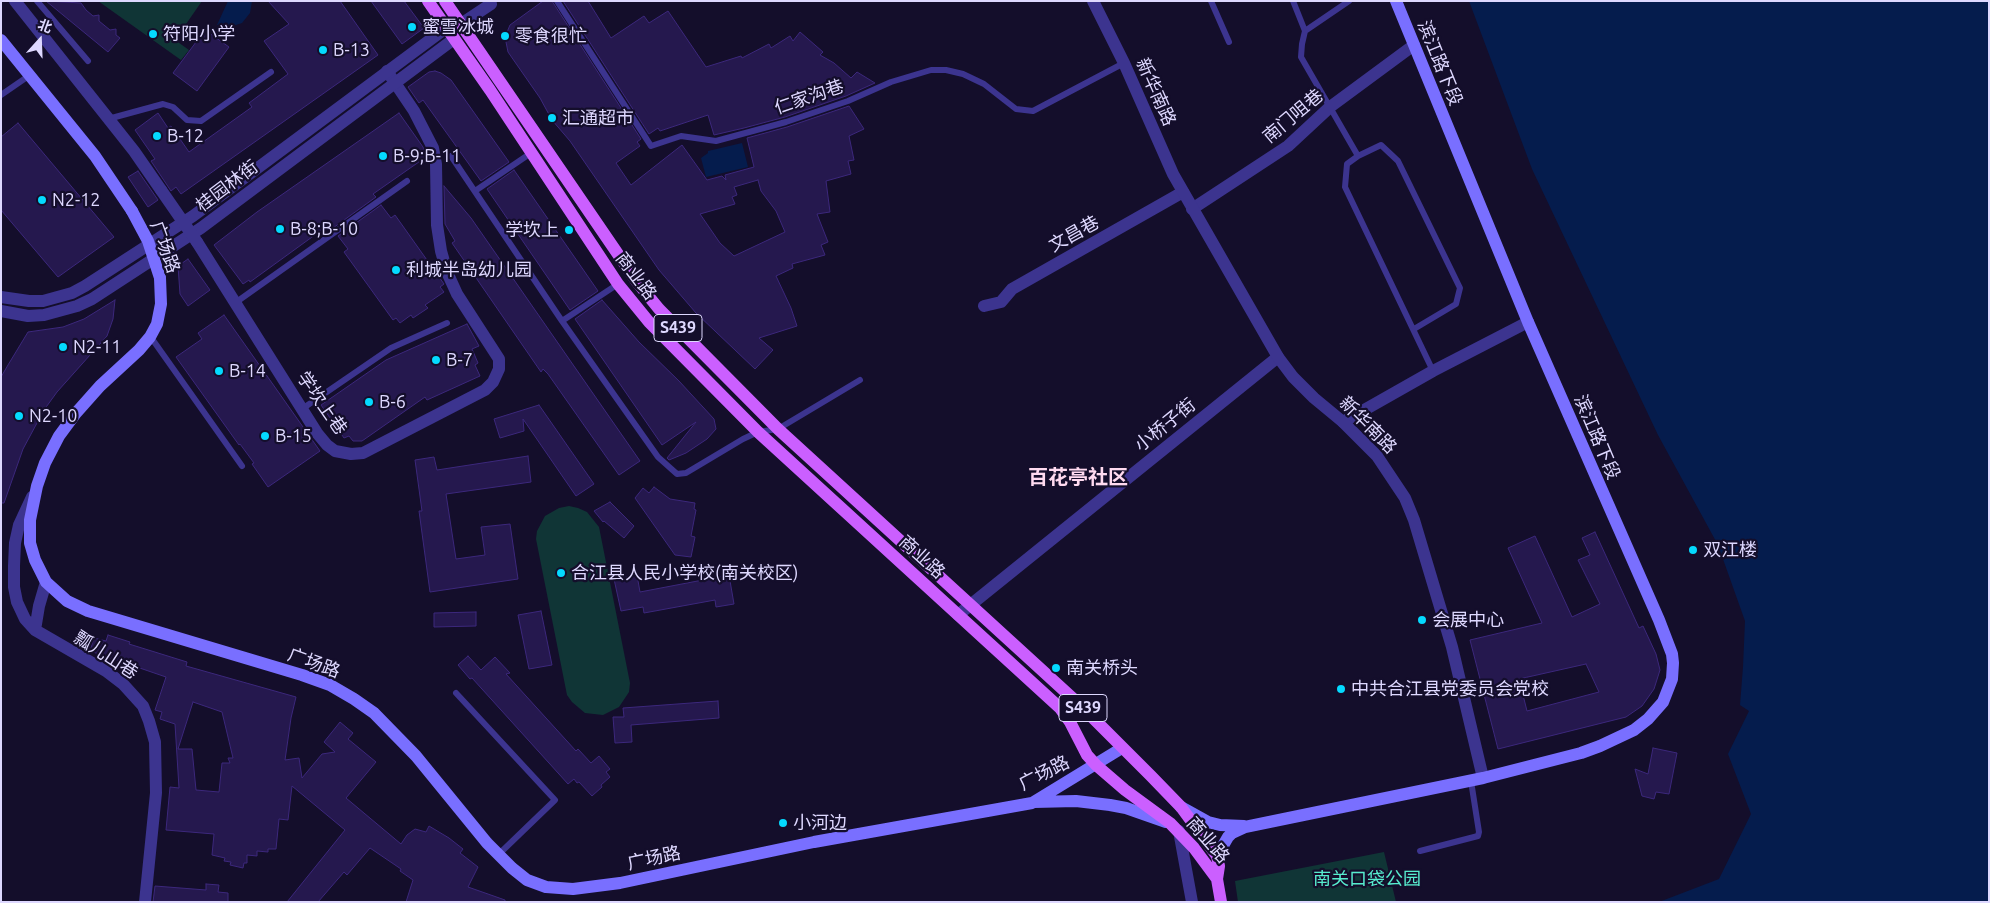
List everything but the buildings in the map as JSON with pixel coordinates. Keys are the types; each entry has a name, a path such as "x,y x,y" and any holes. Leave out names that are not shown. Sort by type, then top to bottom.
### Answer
{"main road":[{"name":"商业路","path":"428,1 618,284 649,322 758,432 1060,708 1070,722 1088,756 1096,765 1125,790 1174,827 1194,848 1216,879"},
{"name":"商业路","path":"445,1 637,282 659,309 778,429 1080,705 1181,807 1217,856 1219,866 1216,879"},
{"name":"滨江路下段","path":"1396,1 1528,322 1659,620 1672,654 1673,671 1670,686 1663,702 1648,719 1634,730 1618,739 1581,753 1477,779"},
{"name":"广场路","path":"1,40 96,156 132,211 148,241 160,278 161,304 157,324 150,336 139,350 100,386 76,413 59,436 45,463 37,486 30,520 30,543 35,560 46,582 67,600 88,610 302,675 330,685 354,699 374,713 416,756 498,854 512,868 527,880 546,887 573,889 620,883 814,842 1032,802 1122,748"},
{"path":"1217,856 1232,832 1254,825 1477,779"},
{"path":"1032,802 1076,801 1110,805 1126,808 1174,827"},
{"path":"1181,807 1201,819 1215,824 1254,825"},
{"name":"S439","path":"1216,879 1220,902"}],"street":[{"name":"学坎上巷","path":"15,1 161,190 197,242 318,433 327,445 335,451 351,454 362,453 485,390 493,382 499,369 499,359 457,294 447,272 437,225 436,164 433,148 414,111 387,71"},
{"name":"新华南路","path":"1093,1 1124,63 1183,192 1278,357 1314,398 1364,442 1387,469 1405,498 1414,520 1452,648 1477,779"},
{"path":"461,24 491,4"},
{"name":"桂园林街","path":"1,297 22,301 43,301 72,293 85,286 193,216 446,28"},
{"name":"桂园林街","path":"1,311 28,316 44,315 69,309 92,299 201,228 454,39"},
{"name":"南门咀巷","path":"1192,209 1288,146 1330,107 1414,45"},
{"name":"文昌巷","path":"984,306 1001,302 1017,285 1183,192"},
{"path":"1343,422 1433,371 1528,322"},
{"name":"小桥子街","path":"958,614 1278,357"},
{"name":"瓢儿山巷","path":"37,486 19,525 15,543 14,587 17,602 25,619 35,630 106,671 123,684 143,706 155,742 156,793 145,902"},
{"path":"35,630 46,582"},
{"path":"1174,827 1192,902"}],"lane":[{"path":"37,1 88,61"},
{"name":"仁家沟巷","path":"557,1 651,146 680,136 716,141 786,122 848,101 891,82 931,70 946,70 962,74 984,84 1016,110 1033,111 1124,63"},
{"path":"1211,1 1229,42"},
{"path":"1294,1 1305,31 1301,57 1358,156"},
{"path":"1305,31 1349,1"},
{"path":"108,119 163,104 173,107 187,120 201,121 271,72"},
{"path":"1,95 30,75"},
{"path":"1414,329 1456,304 1460,288 1398,161 1381,145 1358,156 1347,164 1345,187 1433,371"},
{"path":"475,191 531,153"},
{"path":"451,156 562,321 658,458 677,474 686,473 743,438 758,432 778,429 860,380"},
{"path":"235,303 407,181"},
{"path":"562,321 618,284"},
{"path":"302,409 391,348 448,323"},
{"path":"150,336 242,466"},
{"path":"456,693 555,800 498,854"},
{"path":"1420,851 1478,836 1477,779"}],"green space":[{"path":"98,1 202,1 175,40 189,50 181,60"},
{"path":"569,506 587,512 599,527 630,683 629,692 619,707 603,715 585,713 567,695 536,539 537,531 545,516 559,508"},
{"name":"南关口袋公园","path":"1384,852 1396,902 1238,902 1235,881"}],"water":[{"path":"228,1 252,1 250,13 242,23 230,27 217,25"},
{"path":"1469,1 1989,1 1989,902 1659,902 1719,879 1751,814 1728,754 1749,711 1740,705 1745,621 1718,545 1658,435 1532,169"},
{"path":"742,143 748,167 706,177 701,158 708,151"}],"place":[{"name":"蜜雪冰城","path":"412,27"},
{"name":"符阳小学","path":"153,34"},
{"name":"零食很忙","path":"505,36"},
{"name":"B-13","path":"323,50"},
{"name":"汇通超市","path":"552,118"},
{"name":"B-12","path":"157,136"},
{"name":"B-9;B-11","path":"383,156"},
{"name":"N2-12","path":"42,200"},
{"name":"B-8;B-10","path":"280,229"},
{"name":"学坎上","path":"569,230"},
{"name":"利城半岛幼儿园","path":"396,270"},
{"name":"N2-11","path":"63,347"},
{"name":"B-7","path":"436,360"},
{"name":"B-14","path":"219,371"},
{"name":"B-6","path":"369,402"},
{"name":"N2-10","path":"19,416"},
{"name":"B-15","path":"265,436"},
{"name":"双江楼","path":"1693,550"},
{"name":"合江县人民小学校(南关校区)","path":"561,573"},
{"name":"会展中心","path":"1422,620"},
{"name":"南关桥头","path":"1056,668"},
{"name":"中共合江县党委员会党校","path":"1341,689"},
{"name":"小河边","path":"783,823"}],"district":[{"name":"百花亭社区","path":"1078,477"}]}
